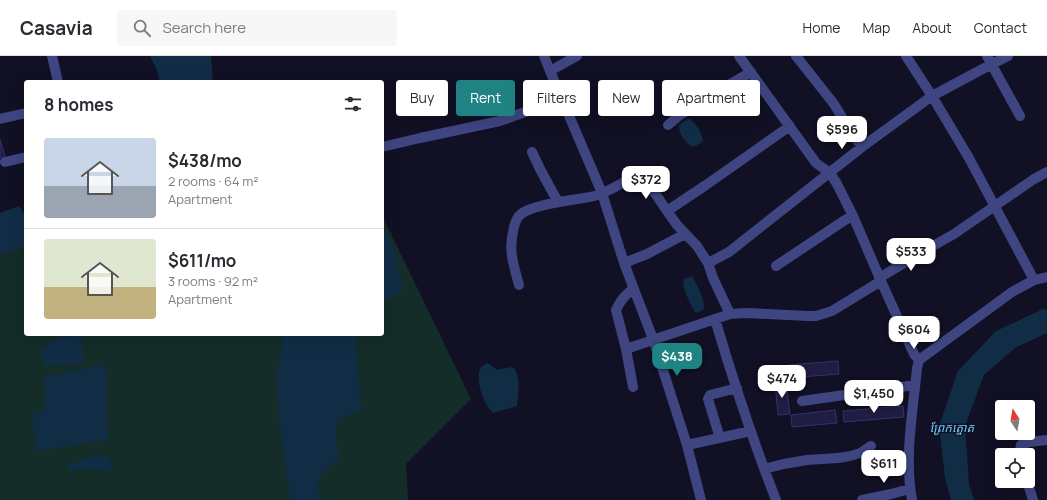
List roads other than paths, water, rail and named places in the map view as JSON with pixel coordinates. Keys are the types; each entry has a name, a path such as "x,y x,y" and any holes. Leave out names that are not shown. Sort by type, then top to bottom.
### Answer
{"street":[{"path":"52,56 58,80"},
{"path":"544,56 554,80"},
{"path":"550,71 577,56"},
{"path":"739,56 816,163 830,173 837,184 853,216 914,354 919,360"},
{"path":"796,56 834,104 862,147"},
{"path":"906,56 969,158 1034,280"},
{"path":"708,263 729,252 862,147 932,96 989,60 1008,56"},
{"path":"989,60 1020,116"},
{"path":"668,125 702,100 751,72"},
{"path":"0,119 24,113"},
{"path":"384,147 500,121 523,113"},
{"path":"569,116 602,193 633,289 653,339 687,445 701,500"},
{"path":"667,211 790,126"},
{"path":"532,152 558,202"},
{"path":"5,162 24,157"},
{"path":"626,348 730,314 746,313 816,316 832,310 931,246 954,234 1034,179 1047,172"},
{"path":"519,285 511,255 512,236 516,222 520,215 540,206 598,195 641,175 677,225 697,246 708,263 730,314"},
{"path":"776,266 853,216"},
{"path":"624,263 647,254 685,234"},
{"path":"912,500 908,456 919,360 1012,292 1034,280 1047,277"},
{"path":"633,289 620,300 616,310 626,348 633,387"},
{"path":"715,319 751,431 776,500"},
{"path":"802,400 915,385"},
{"path":"720,438 708,399 710,395 737,388"},
{"path":"687,445 751,431"},
{"path":"1020,448 1021,445 1029,442 1047,440"},
{"path":"764,469 806,460 835,459 861,453 871,446"},
{"path":"1029,488 1033,500"},
{"path":"862,500 910,489"}],"water":[{"path":"150,56 211,56 213,80 160,80 157,70"},
{"path":"687,119 690,119 695,124 701,134 703,141 696,146 691,146 688,144 682,137 680,131 679,125"},
{"path":"19,206 24,213 24,248 0,254 0,213"},
{"path":"384,231 392,241 402,289 396,296 389,299 384,299"},
{"path":"692,276 700,292 704,305 704,309 695,313 683,283 684,279"},
{"name":"ព្រែកត្នោត","path":"1043,309 1047,310 1047,333 1015,348 984,375 965,426 969,484 974,500 951,500 945,478 939,426 958,371 996,331"},
{"path":"81,336 84,363 44,366 40,349 59,337"},
{"path":"284,336 355,336 361,409 336,420 336,441 340,458 322,472 317,487 323,500 292,500 290,495 280,428 276,376"},
{"path":"488,363 497,370 510,367 515,369 519,383 517,406 493,413 486,404 480,387 479,375 482,366"},
{"path":"102,365 106,371 108,440 38,451 31,415 46,410 44,377"},
{"path":"107,456 113,466 110,471 95,468 68,471 67,464 82,461 88,457"}]}
